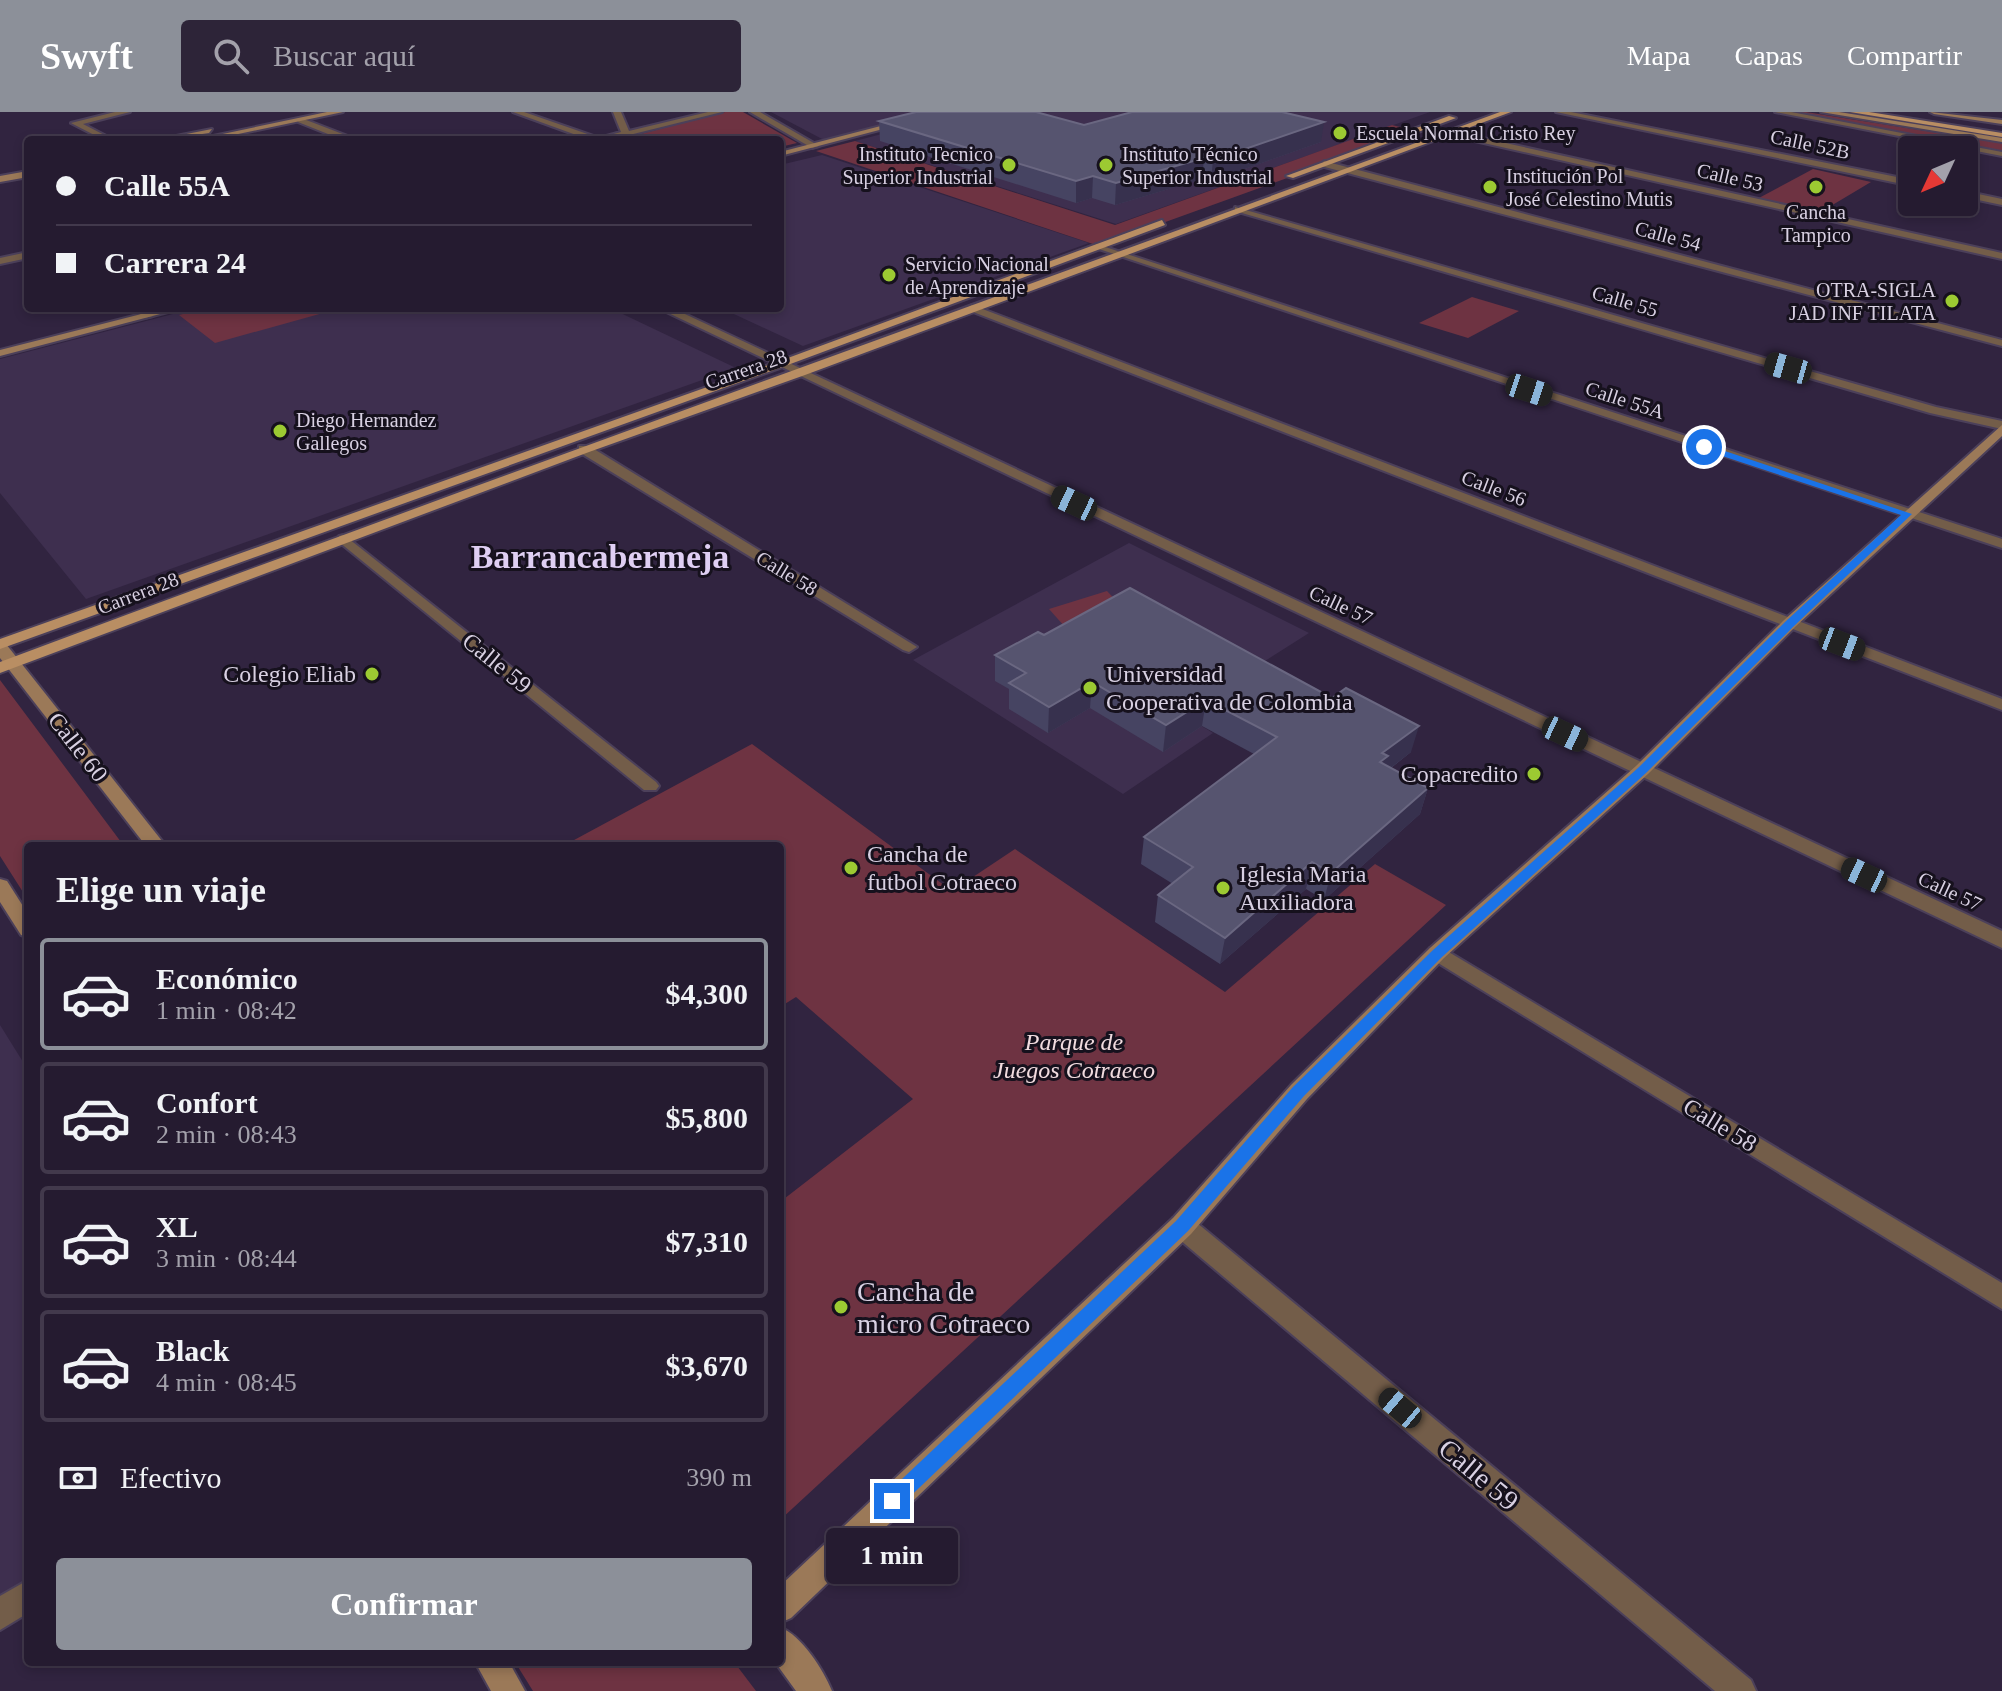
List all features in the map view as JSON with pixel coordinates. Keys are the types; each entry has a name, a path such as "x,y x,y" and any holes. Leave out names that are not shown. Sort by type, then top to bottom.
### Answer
{"main road":[{"name":"Carrera 28","path":"7,666 584,449 801,373 1507,112"},
{"path":"1854,112 2002,138"},
{"path":"1900,112 2002,125"},
{"path":"1274,182 1459,116"},
{"name":"Carrera 28","path":"0,645 781,364 1178,217"}],"street":[{"path":"102,136 75,123 126,112"},
{"path":"189,136 339,112"},
{"path":"517,112 586,136"},
{"path":"617,112 626,134"},
{"path":"617,136 718,112"},
{"path":"754,112 815,146"},
{"path":"784,153 944,112"},
{"name":"Calle 52B","path":"1560,112 1898,180"},
{"path":"1779,112 2002,154"},
{"path":"1825,112 2002,138"},
{"path":"1934,112 1984,116 2002,125"},
{"path":"216,136 304,116 342,136"},
{"name":"Calle 53","path":"1451,133 2002,256"},
{"name":"Calle 54","path":"1324,164 2002,343"},
{"path":"0,173 24,168"},
{"path":"0,179 24,175"},
{"path":"1978,197 2002,202"},
{"name":"Calle 55","path":"1238,209 2002,427"},
{"name":"Calle 55A","path":"1099,246 2002,544"},
{"path":"0,261 24,256"},
{"name":"Calle 56","path":"972,308 2002,705"},
{"path":"142,312 148,316"},
{"path":"0,353 163,312"},
{"name":"Calle 57","path":"671,312 2002,940"},
{"path":"784,1603 1182,1226 1299,1092 1437,953 1642,770 1789,624 2002,427"},
{"name":"Calle 58","path":"584,449 909,647"},
{"name":"Calle 59","path":"344,539 650,786"},
{"name":"Calle 60","path":"0,645 7,666 153,842"},
{"path":"0,886 24,924"},
{"name":"Calle 58","path":"1437,953 2002,1297"},
{"name":"Calle 59","path":"1182,1226 1740,1691"},
{"path":"0,1614 24,1598"},
{"path":"784,1648 816,1691"},
{"path":"493,1666 509,1691"}],"shaded area":[{"path":"771,112 933,112 824,140"},
{"name":"Instituto Técnico Superior Industrial","path":"966,112 1430,112 1116,224 855,141"},
{"name":"Servicio Nacional de Aprendizaje","path":"822,155 1089,243 803,346 730,312 784,312 784,164"},
{"name":"Diego Hernandez Gallegos","path":"181,312 618,312 736,368 86,599 0,493 0,359"},
{"name":"Universidad Cooperativa de Colombia","path":"1129,543 1309,633 1182,714 1213,733 1123,794 913,660"},
{"path":"0,1025 24,1064 24,1589 0,1605"}],"green space":[{"path":"725,112 743,112 797,143 784,146 784,136 633,136"},
{"path":"1788,112 1806,112 1958,136 1916,136"},
{"path":"1392,125 1417,131 1099,246 816,151 855,141 1115,225"},
{"path":"1978,139 2002,143 2002,152 1978,148"},
{"name":"Cancha Tampico","path":"1813,169 1871,182 1819,213 1757,199"},
{"path":"1472,297 1519,311 1468,338 1419,323"},
{"path":"191,312 327,312 215,343 179,315"},
{"path":"1107,591 1124,609 1065,627 1049,609"},
{"path":"0,680 121,842 24,842 24,894 0,856"},
{"name":"Parque de Juegos Cotraeco","path":"752,744 952,891 1015,849 1225,992 1375,864 1446,905 784,1516 784,1199 913,1099 796,997 784,1004 784,842 570,842"},
{"path":"517,1666 737,1666 756,1691 533,1691"}],"building":[{"path":"916,112 1036,112 1084,125 1132,112 1282,112 1324,122 1213,160 1204,158 1116,183 1093,176 1076,181 879,121"},
{"path":"1130,588 1332,698 1346,688 1419,726 1382,753 1388,756 1380,762 1428,788 1331,873 1312,862 1225,938 1158,895 1193,867 1144,837 1277,737 1206,700 1166,725 1092,682 1049,707 1009,683 1026,673 995,655 1038,632 1044,635"}],"place":[{"name":"Escuela Normal Cristo Rey","path":"1340,133"},
{"name":"Instituto Tecnico Superior Industrial","path":"1009,165"},
{"name":"Instituto Técnico Superior Industrial","path":"1106,165"},
{"name":"Institución Pol José Celestino Mutis","path":"1490,187"},
{"name":"Cancha Tampico","path":"1816,187"},
{"name":"Servicio Nacional de Aprendizaje","path":"889,275"},
{"name":"OTRA-SIGLA JAD INF TILATA","path":"1952,301"},
{"name":"Diego Hernandez Gallegos","path":"280,431"},
{"name":"Colegio Eliab","path":"372,674"},
{"name":"Universidad Cooperativa de Colombia","path":"1090,688"},
{"name":"Copacredito","path":"1534,774"},
{"name":"Cancha de futbol Cotraeco","path":"851,868"},
{"name":"Iglesia Maria Auxiliadora","path":"1223,888"},
{"name":"Cancha de micro Cotraeco","path":"841,1307"}],"district":[{"name":"Barrancabermeja","path":"600,556"}],"route":[{"path":"892,1501 1182,1226 1299,1092 1437,953 1642,770 1789,624 1907,514 1704,447"}]}
